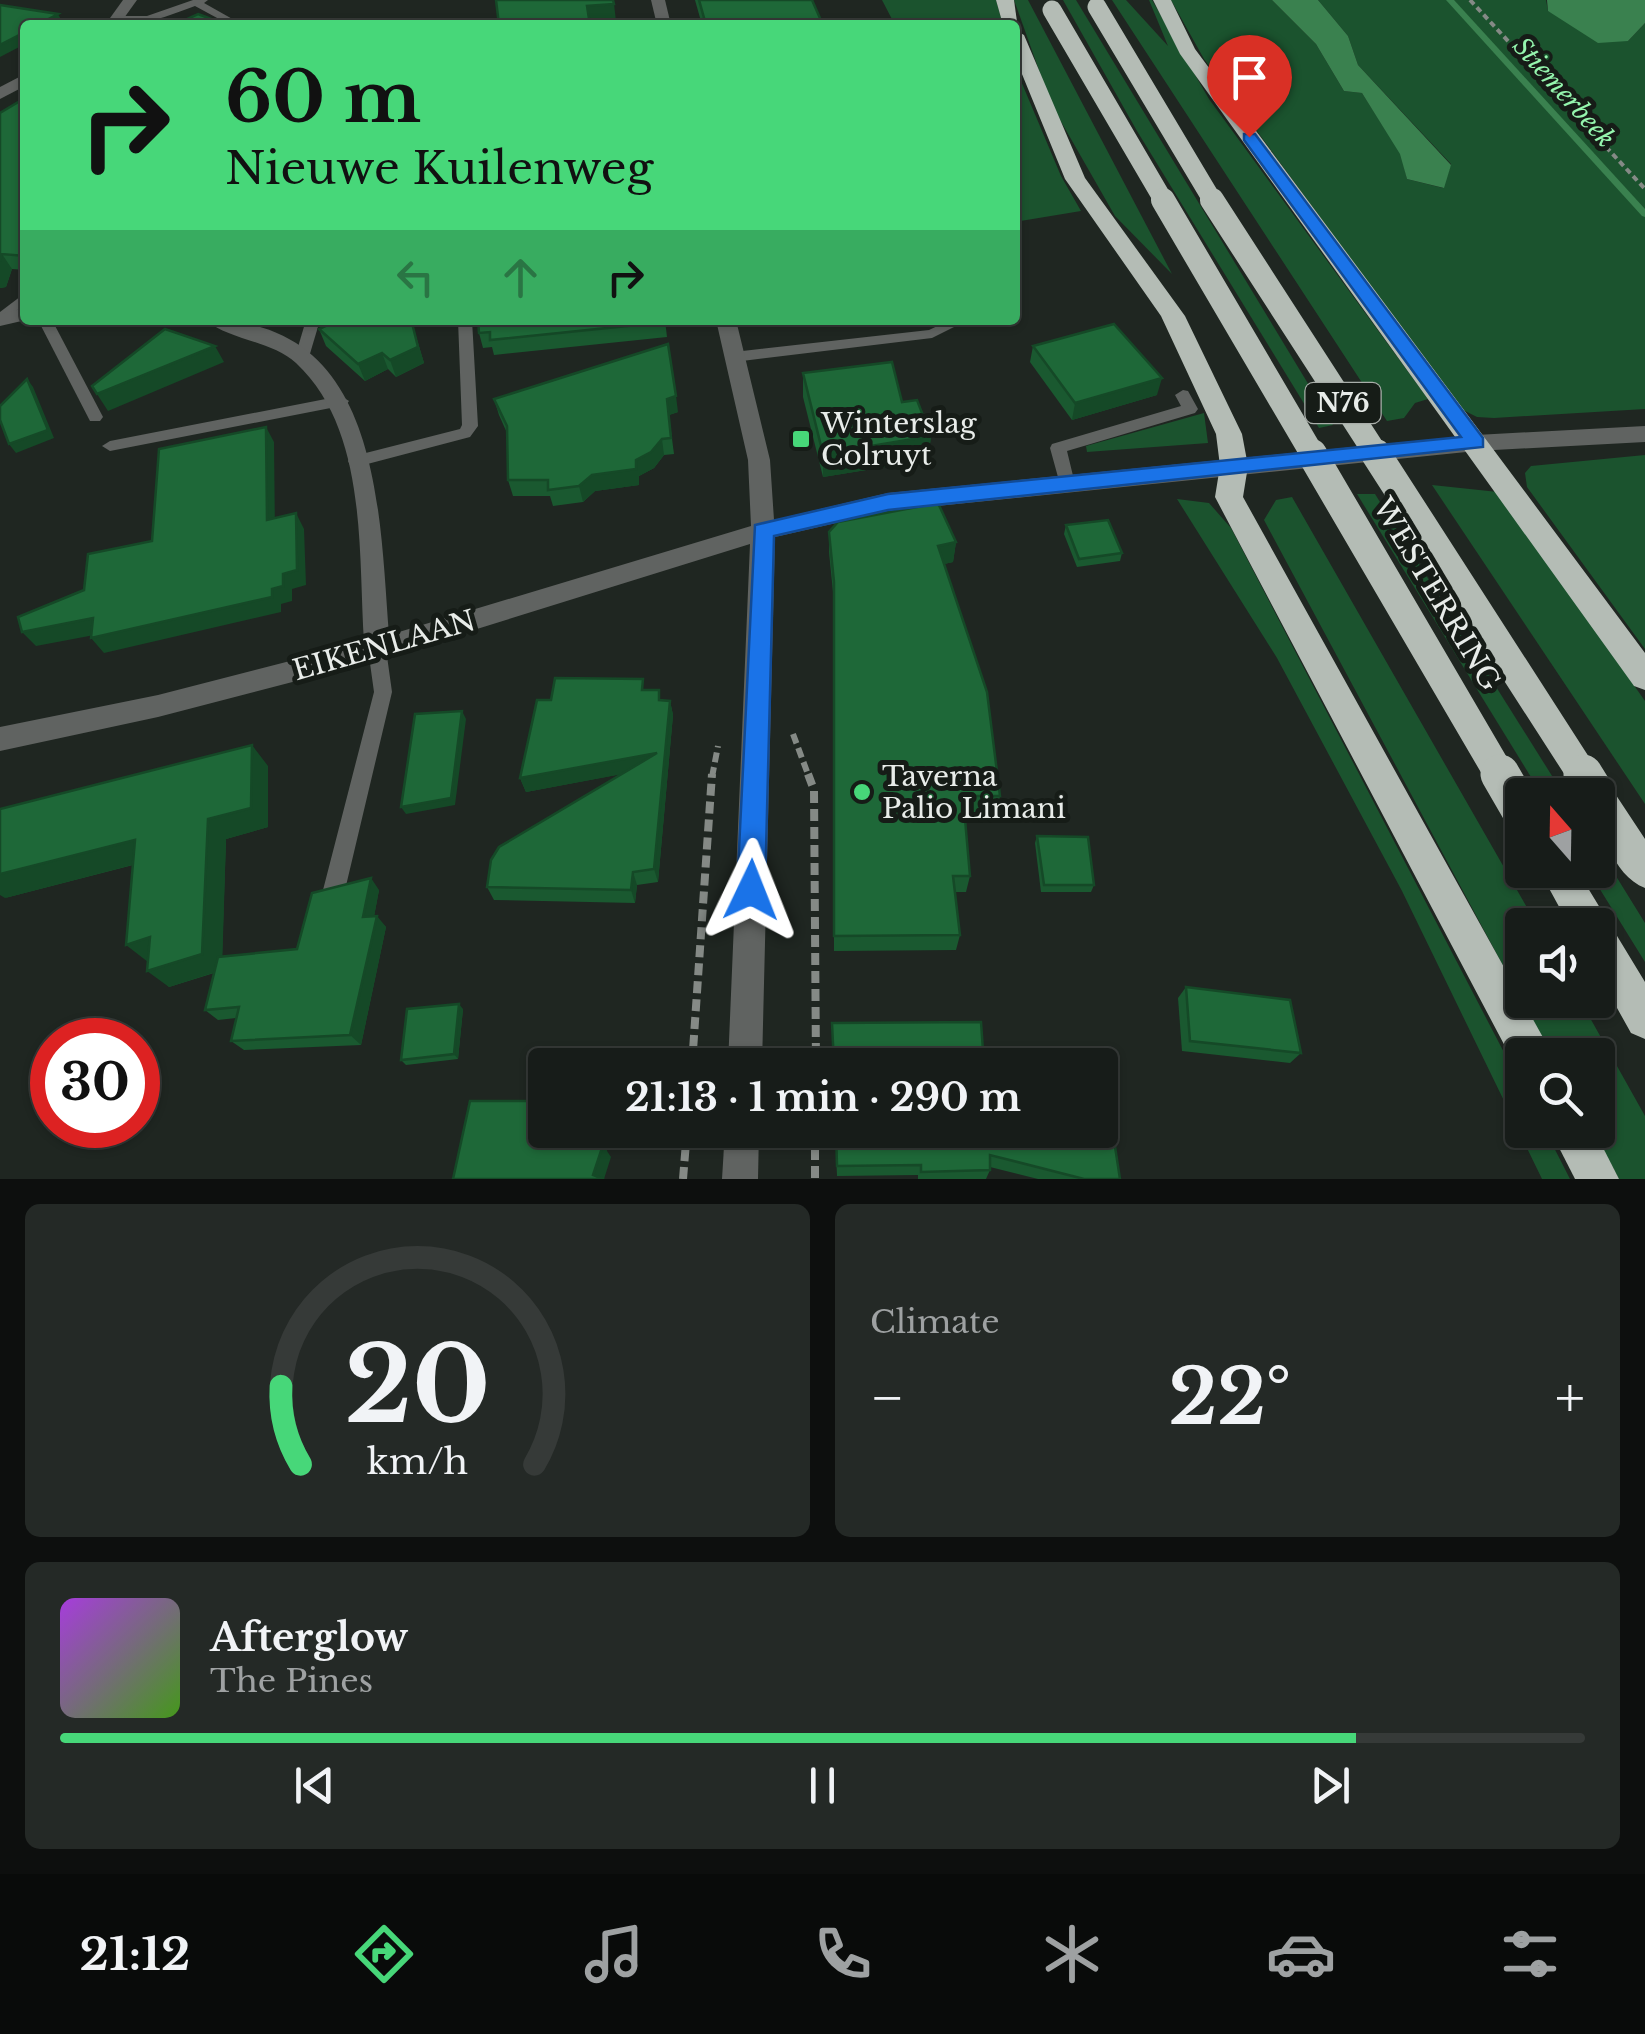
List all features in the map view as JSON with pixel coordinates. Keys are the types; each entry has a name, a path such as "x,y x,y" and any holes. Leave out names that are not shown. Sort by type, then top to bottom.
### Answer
{"highway":[{"path":"1162,0 1186,50 1645,677"},
{"name":"WESTERRING","path":"1094,4 1179,149 1585,778"},
{"name":"WESTERRING","path":"1049,5 1505,783"},
{"path":"1020,47 1076,179 1138,260 1173,316 1233,445 1229,496 1522,1038"},
{"name":"WESTERRING","path":"1615,824 1645,871"},
{"path":"1615,967 1645,1018"},
{"path":"1581,1148 1598,1179"}],"street":[{"path":"231,325 302,357 341,401 356,461 377,649"},
{"path":"727,325 759,460 763,531 746,1048"},
{"name":"EIKENLAAN","path":"0,738 158,706 377,649 763,531 888,502 1476,442 1645,434"},
{"path":"740,1179 741,1148"}],"lane":[{"path":"137,20 200,1 230,20"},
{"path":"0,320 20,302"},
{"path":"48,325 95,417"},
{"path":"302,357 311,325"},
{"path":"356,461 465,433 470,426 465,325"},
{"path":"734,358 932,334 951,325"},
{"path":"1067,484 1058,448 1190,409 1183,395"},
{"path":"110,446 341,401"},
{"path":"334,890 384,692 377,649"}],"path":[{"path":"1470,0 1645,189"},
{"path":"787,719 814,790 816,1048"},
{"path":"684,1179 686,1148"},
{"path":"815,1179 816,1148"}],"shaded area":[{"path":"882,0 996,0 1002,20 892,20"},
{"path":"1014,0 1028,0 1172,274 1115,216 1051,104"},
{"path":"1063,0 1076,0 1333,425 1319,428 1137,131"},
{"path":"1112,0 1126,0 1168,46 1152,0 1209,99 1428,399 1415,403 1404,418 1387,421"},
{"path":"1171,0 1272,0 1316,44 1344,91 1362,93 1401,154 1407,179 1443,188 1451,164 1358,65 1348,36 1318,0 1546,0 1548,11 1628,41 1645,23 1645,409 1494,418 1477,417 1461,409 1204,59"},
{"path":"1272,0 1318,0 1348,36 1358,65 1451,165 1444,188 1407,179 1400,154 1362,93 1344,91 1316,44"},
{"path":"1547,0 1645,0 1645,23 1628,41 1598,43 1548,11"},
{"path":"1020,79 1061,176 1081,211 1020,221"},
{"path":"1204,413 1208,443 1087,452 1086,446"},
{"path":"1645,455 1645,649 1527,487 1525,473 1531,466"},
{"path":"1432,485 1498,492 1645,701 1645,804"},
{"path":"1357,494 1375,494 1553,778 1532,778"},
{"path":"1292,497 1505,869 1505,888 1516,888 1527,908 1505,908 1505,969 1264,520 1276,500"},
{"path":"1177,499 1209,503 1231,528 1505,1054 1505,1103 1402,891 1277,658"},
{"path":"1615,874 1645,923 1645,962 1615,908 1599,888 1615,888"},
{"path":"1531,1018 1590,1018 1601,1038 1542,1038"},
{"path":"1615,1062 1645,1116 1645,1179 1619,1179 1602,1148 1615,1148"},
{"path":"1527,1148 1554,1148 1570,1179 1542,1179"}],"building":[{"path":"496,0 613,0 614,4 587,6 589,20 498,20"},
{"path":"699,0 812,0 821,20 705,20"},
{"path":"0,5 58,14 47,20 20,20 20,35 0,45"},
{"path":"198,14 214,20 185,20"},
{"path":"20,101 20,256 2,254 0,261 0,113"},
{"path":"1114,324 1162,378 1075,403 1033,346"},
{"path":"327,325 412,325 418,347 390,360 382,353 358,364 319,329"},
{"path":"478,325 636,325 490,340 490,332 479,333"},
{"path":"165,329 215,346 97,394 92,386"},
{"path":"668,344 676,396 667,399 671,438 662,439 651,452 636,460 636,469 592,475 579,486 548,490 548,480 508,480 507,426 494,399"},
{"path":"892,362 902,402 917,400 931,436 823,454 803,373"},
{"path":"27,379 48,430 9,444 0,420 0,406"},
{"path":"266,427 267,520 296,513 297,570 283,574 283,586 272,589 272,597 91,638 93,618 22,632 18,617 84,590 88,554 152,541 159,449"},
{"path":"938,503 956,542 938,546 987,692 1000,796 963,796 970,876 953,876 960,935 834,936 834,582 829,532 838,522"},
{"path":"1108,520 1122,553 1079,559 1066,525"},
{"path":"555,678 643,679 642,690 659,690 659,700 670,701 654,869 633,872 631,890 487,887 491,860 499,847 657,753 520,778 537,700 551,700"},
{"path":"462,711 451,798 401,807 415,714"},
{"path":"252,745 251,808 208,819 202,954 147,971 150,937 126,945 135,840 0,874 0,809"},
{"path":"1037,836 1088,837 1094,885 1044,885"},
{"path":"371,878 363,917 377,916 350,1035 231,1041 239,1007 205,1010 218,957 297,949 312,893"},
{"path":"1186,987 1290,1000 1301,1053 1190,1041"},
{"path":"459,1004 454,1054 401,1060 407,1009"},
{"path":"981,1022 983,1048 833,1048 832,1023"},
{"path":"470,1101 528,1101 528,1148 602,1148 593,1175 604,1179 453,1179"},
{"path":"836,1148 1115,1148 1120,1179 1084,1179 990,1155 990,1170 921,1172 921,1165 837,1166"}],"waterway":[{"name":"Stiemerbeek","path":"1450,0 1645,214"}],"place":[{"name":"Winterslag Colruyt","path":"801,439"},
{"name":"Taverna Palio Limani","path":"862,792"}],"route":[{"path":"751,890 763,531 888,502 1476,442 1249,137"}]}
